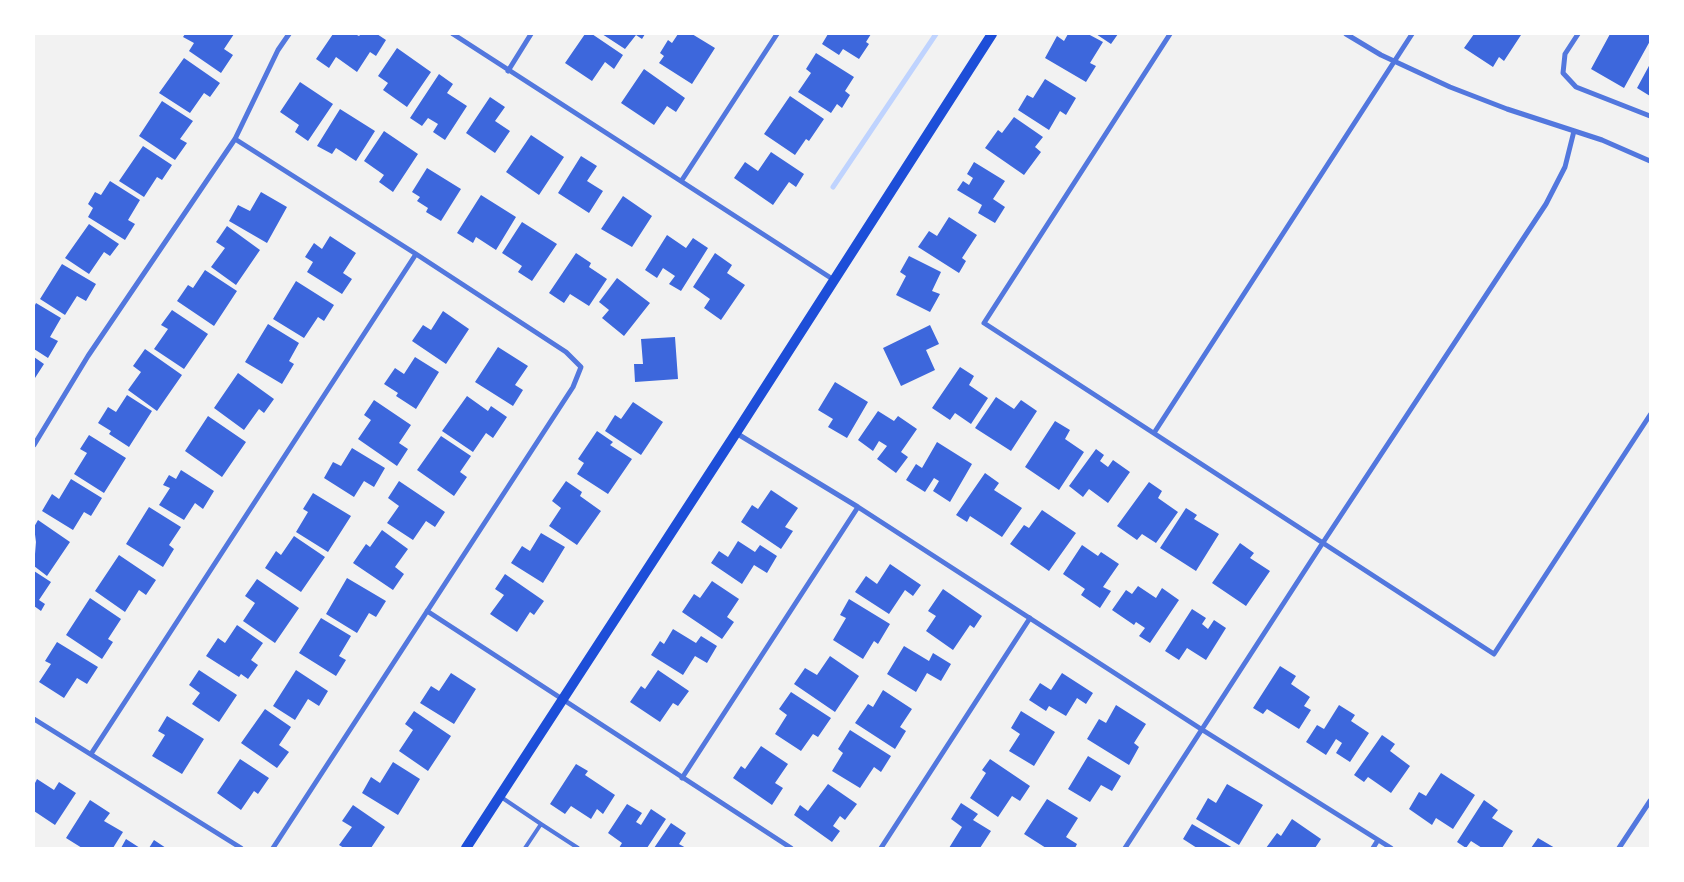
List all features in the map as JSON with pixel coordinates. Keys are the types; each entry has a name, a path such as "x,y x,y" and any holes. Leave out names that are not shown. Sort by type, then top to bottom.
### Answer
{"main road":[{"path":"466,848 736,433 992,34"}],"street":[{"path":"34,445 88,356 235,139 278,50 289,34"},
{"path":"453,34 508,71 682,180 834,280"},
{"path":"508,71 531,34"},
{"path":"682,180 778,34"},
{"path":"1170,34 984,323 1494,654 1650,415"},
{"path":"1346,34 1394,62 1507,109 1574,131 1650,161"},
{"path":"1154,433 1412,34"},
{"path":"1578,34 1565,54 1563,73 1576,87 1650,116"},
{"path":"1125,848 1546,204 1565,167 1574,131"},
{"path":"235,139 566,352 581,367 574,387 273,848"},
{"path":"91,754 416,254"},
{"path":"736,433 858,507 1202,729 1391,848"},
{"path":"682,778 858,507"},
{"path":"427,611 790,848"},
{"path":"881,848 1030,618"},
{"path":"34,719 241,848"},
{"path":"1619,848 1650,801"},
{"path":"1372,848 1378,840"}],"lane":[{"path":"500,797 578,848"},
{"path":"525,848 541,824"}],"building":[{"path":"185,34 234,34 224,49 233,55 221,73 189,51 194,43 183,37"},
{"path":"333,34 355,34 359,36 361,34 377,34 386,40 376,56 370,52 357,72 336,57 329,68 316,59"},
{"path":"585,34 592,34 623,55 614,69 605,62 592,81 565,63"},
{"path":"602,34 645,34 642,39 636,35 625,49"},
{"path":"678,34 692,34 715,48 692,84 659,63 664,56 660,53 668,40 672,43"},
{"path":"828,34 871,34 866,42 869,44 859,59 843,49 839,55 822,44"},
{"path":"1068,34 1088,34 1103,42 1090,63 1096,66 1086,82 1045,58 1057,36 1064,41"},
{"path":"1096,34 1118,34 1111,44"},
{"path":"1474,34 1521,35 1504,61 1499,57 1493,67 1464,48"},
{"path":"1610,34 1650,34 1650,41 1624,88 1591,69"},
{"path":"397,48 431,72 407,107 383,90 388,83 378,76"},
{"path":"816,53 854,77 845,91 850,95 842,108 837,104 831,113 798,92 811,73 806,69"},
{"path":"184,58 220,83 210,97 204,93 190,113 159,93"},
{"path":"1650,64 1650,96 1637,88"},
{"path":"644,69 685,98 676,112 667,106 654,125 621,103"},
{"path":"439,74 453,84 447,93 467,106 445,140 433,132 438,124 428,118 422,126 410,118"},
{"path":"1045,79 1076,98 1066,115 1060,111 1049,130 1018,110 1027,95 1033,98"},
{"path":"300,82 333,104 308,141 295,132 299,125 280,112"},
{"path":"790,96 824,119 809,141 806,139 795,155 764,134"},
{"path":"490,97 505,107 495,121 510,131 495,153 466,133"},
{"path":"162,101 193,121 180,139 187,143 175,160 139,136"},
{"path":"340,109 375,131 356,161 336,148 332,154 317,146"},
{"path":"1014,117 1043,137 1035,147 1041,152 1024,175 985,148 998,130 1002,133"},
{"path":"384,131 418,154 393,192 379,182 384,175 364,161"},
{"path":"531,135 564,157 539,195 506,172"},
{"path":"143,146 172,165 162,180 157,177 144,197 119,181"},
{"path":"771,152 804,174 796,187 789,182 773,205 734,178 745,162 758,171"},
{"path":"581,156 597,166 587,181 603,191 589,213 558,193"},
{"path":"974,162 1005,181 993,199 1005,207 995,223 978,213 982,205 957,190 963,181 969,185 973,178 967,174"},
{"path":"427,168 461,189 441,221 426,212 428,208 417,201 420,197 412,192"},
{"path":"110,181 140,200 128,220 135,224 125,240 88,217 93,208 88,204 95,192 101,195"},
{"path":"261,192 287,207 267,243 229,221 238,205 250,211"},
{"path":"481,195 516,217 496,250 476,237 473,243 457,233"},
{"path":"623,196 652,216 632,247 601,229"},
{"path":"949,217 977,235 962,258 966,261 959,273 918,247 929,231 937,236"},
{"path":"522,222 557,244 532,281 518,272 522,266 502,253"},
{"path":"89,224 119,244 110,256 104,252 89,274 65,258"},
{"path":"227,226 260,250 236,285 211,267 225,248 216,242"},
{"path":"667,235 686,248 693,238 708,248 681,291 669,284 675,276 663,268 657,278 645,270"},
{"path":"330,236 356,253 343,273 352,279 342,294 307,272 313,262 305,257 314,243 322,249"},
{"path":"576,253 591,263 589,267 607,279 589,306 570,294 564,303 549,293"},
{"path":"715,253 732,265 727,273 745,285 721,320 704,308 710,299 693,287"},
{"path":"909,256 941,272 932,291 940,294 930,312 896,295 906,276 900,272"},
{"path":"62,264 96,284 86,301 77,296 65,315 40,299"},
{"path":"205,270 237,291 214,326 177,301 188,285 193,288"},
{"path":"617,278 650,303 624,336 602,318 609,310 599,302"},
{"path":"296,281 334,305 324,321 318,317 304,338 273,319"},
{"path":"36,303 61,318 50,337 58,341 48,358 34,349 34,307"},
{"path":"172,310 208,334 184,369 154,349 168,329 161,325"},
{"path":"443,311 469,329 446,364 412,341 423,325 431,330"},
{"path":"268,324 299,343 289,361 294,364 282,384 245,362"},
{"path":"930,325 939,344 926,350 935,370 901,386 883,348"},
{"path":"675,337 678,379 635,382 634,364 643,364 641,339"},
{"path":"498,347 528,366 515,385 523,390 513,406 475,382"},
{"path":"145,349 182,375 157,411 128,390 141,372 133,366"},
{"path":"34,357 44,364 35,378 34,378"},
{"path":"415,357 439,372 416,409 396,396 398,393 384,384 395,368 404,374"},
{"path":"960,367 974,376 969,385 988,398 971,424 955,413 950,420 932,408"},
{"path":"238,373 274,399 264,413 259,409 244,430 214,408"},
{"path":"835,382 868,402 847,438 828,427 833,419 818,410"},
{"path":"127,395 152,411 129,447 109,434 111,431 98,423 108,407 116,412"},
{"path":"467,396 488,411 491,406 507,417 493,438 486,433 473,452 442,431"},
{"path":"996,397 1014,409 1021,400 1037,411 1011,451 975,428"},
{"path":"374,400 411,425 399,443 408,449 397,466 358,439 371,420 364,415"},
{"path":"633,402 663,422 641,455 605,431 615,415 621,419"},
{"path":"878,411 894,421 898,416 917,429 901,452 908,457 896,473 877,459 887,446 879,441 873,451 858,440"},
{"path":"208,416 246,442 222,477 185,451"},
{"path":"1055,421 1070,430 1065,439 1084,452 1059,490 1025,467"},
{"path":"597,431 613,442 610,445 632,459 608,494 577,474 584,463 578,459"},
{"path":"89,435 126,458 104,493 74,474 87,453 80,449"},
{"path":"441,436 471,456 460,472 467,477 454,496 417,470"},
{"path":"937,442 972,464 950,502 933,491 939,481 934,478 925,492 906,480 916,464 922,468"},
{"path":"352,448 385,468 374,487 364,481 354,497 324,478 333,462 341,466"},
{"path":"1096,449 1104,455 1100,461 1108,467 1113,460 1130,472 1108,503 1089,489 1083,497 1069,486"},
{"path":"181,470 214,491 203,509 195,503 184,520 159,505 170,488 163,485 169,475 176,479"},
{"path":"985,473 999,483 994,490 1022,508 1002,537 970,516 967,522 956,515"},
{"path":"71,479 102,498 91,516 84,512 73,530 42,511 52,494 59,499"},
{"path":"399,481 445,512 435,527 426,521 413,540 387,523 399,506 388,498"},
{"path":"566,481 582,492 580,496 601,511 577,545 549,526 561,508 552,501"},
{"path":"1149,482 1162,491 1158,498 1178,512 1156,543 1142,534 1137,540 1117,526"},
{"path":"771,490 798,508 785,527 793,531 781,549 741,522 752,505 758,509"},
{"path":"313,493 351,516 328,552 296,532 308,512 303,509"},
{"path":"149,507 181,527 169,545 174,549 163,567 126,544"},
{"path":"1186,508 1197,515 1194,519 1219,534 1196,571 1160,548"},
{"path":"1042,510 1076,533 1049,571 1010,544 1024,525 1029,528"},
{"path":"38,520 70,542 47,576 34,566 36,542 34,527"},
{"path":"382,530 408,549 395,567 404,574 393,590 353,563 366,544 370,547"},
{"path":"541,533 565,547 543,583 511,563 522,546 530,551"},
{"path":"294,536 325,557 301,592 265,568 276,551 281,555"},
{"path":"738,541 755,552 760,545 777,556 767,573 754,565 742,584 711,563 719,551 728,557"},
{"path":"1240,543 1254,553 1250,558 1270,571 1246,606 1212,583"},
{"path":"1082,545 1098,556 1101,552 1119,564 1103,587 1111,591 1100,608 1081,595 1085,589 1063,574"},
{"path":"119,555 156,580 146,595 139,590 125,612 95,591"},
{"path":"890,564 921,585 913,596 905,590 889,614 855,592 866,576 877,584"},
{"path":"34,571 51,582 39,600 45,604 41,611 34,606"},
{"path":"505,574 544,601 534,615 530,612 517,632 490,614 504,595 495,589"},
{"path":"347,578 386,601 376,617 369,613 357,633 326,614"},
{"path":"257,579 299,608 275,643 243,621 255,603 245,596"},
{"path":"712,581 739,599 727,617 734,622 722,639 682,612 694,594 700,598"},
{"path":"1138,586 1156,598 1162,588 1179,600 1150,643 1139,636 1145,628 1136,622 1134,625 1112,610 1126,590 1132,594"},
{"path":"943,589 982,616 974,628 970,625 953,650 926,631 936,616 928,611"},
{"path":"90,598 121,619 108,639 113,642 102,659 66,635"},
{"path":"849,599 890,624 878,644 874,641 863,659 833,640 846,618 840,615"},
{"path":"1192,609 1206,618 1202,624 1208,629 1214,620 1226,628 1206,660 1187,648 1179,660 1165,651"},
{"path":"321,618 351,636 339,656 346,660 336,676 299,653"},
{"path":"237,625 263,643 251,660 258,665 248,679 241,674 239,677 206,656 218,638 225,643"},
{"path":"673,629 696,643 701,636 717,646 707,663 695,656 683,675 651,655 660,641 664,644"},
{"path":"57,642 98,667 87,684 77,678 64,698 39,682 51,664 45,661"},
{"path":"904,646 929,661 933,653 951,664 941,681 927,673 916,692 887,674"},
{"path":"830,656 859,676 835,712 794,684 805,668 817,675"},
{"path":"1280,666 1296,676 1291,684 1310,697 1304,706 1311,710 1299,729 1267,709 1263,714 1253,708"},
{"path":"199,670 237,695 219,722 192,704 200,693 189,685"},
{"path":"296,670 328,691 319,706 308,699 295,720 273,706"},
{"path":"658,670 689,691 678,706 673,703 660,722 630,702 641,686 645,689"},
{"path":"451,673 476,689 454,724 420,703 431,686 439,691"},
{"path":"1062,673 1093,693 1086,704 1077,698 1066,716 1049,706 1046,711 1029,700 1040,683 1051,690"},
{"path":"883,690 912,709 900,727 906,731 895,749 855,723 868,704 873,707"},
{"path":"791,692 831,718 818,737 813,734 801,751 775,734 787,715 779,709"},
{"path":"1116,705 1146,724 1134,743 1139,747 1129,765 1087,739 1099,719 1106,723"},
{"path":"1339,705 1355,715 1351,721 1369,733 1350,762 1336,753 1342,743 1336,739 1326,755 1306,742 1317,725 1324,729"},
{"path":"265,709 291,727 279,745 289,752 277,768 241,743"},
{"path":"414,711 451,736 428,771 399,751 413,730 405,724"},
{"path":"1021,711 1055,732 1034,766 1009,751 1020,734 1011,728"},
{"path":"167,716 204,739 182,774 152,756 165,735 158,731"},
{"path":"850,730 891,756 881,772 874,767 860,788 832,771 843,753 838,749"},
{"path":"1382,735 1395,744 1390,751 1410,766 1391,793 1368,777 1364,782 1354,775"},
{"path":"761,746 788,764 775,783 783,788 772,805 733,778 741,766 745,769"},
{"path":"1088,756 1121,776 1112,791 1101,785 1090,802 1068,789"},
{"path":"240,759 269,778 258,794 254,791 241,810 217,793"},
{"path":"990,759 1030,786 1020,801 1012,796 998,817 970,798 986,773 982,770"},
{"path":"393,762 420,779 398,815 362,793 371,777 380,783"},
{"path":"576,764 588,771 585,775 615,795 603,814 597,809 591,819 571,806 565,814 550,804"},
{"path":"1441,773 1475,795 1453,829 1436,818 1432,825 1409,809 1419,792 1426,796"},
{"path":"37,779 54,790 59,782 76,793 55,825 34,811 34,785"},
{"path":"828,784 857,804 845,820 840,816 833,826 840,831 832,842 794,815 800,805 808,811"},
{"path":"1227,784 1263,805 1239,845 1196,819 1208,798 1216,803"},
{"path":"1047,799 1078,818 1066,837 1077,844 1075,848 1046,848 1024,834"},
{"path":"90,800 110,813 104,821 123,832 113,848 82,848 66,838"},
{"path":"1484,800 1498,810 1492,818 1513,831 1502,848 1482,848 1471,841 1466,848 1457,842"},
{"path":"961,803 978,814 973,820 991,831 980,848 949,848 962,827 951,819"},
{"path":"627,804 642,813 636,822 641,825 651,809 666,819 647,848 619,848 622,843 608,833"},
{"path":"353,805 385,827 371,848 344,848 339,845 352,827 342,821"},
{"path":"1292,819 1321,839 1315,848 1266,848 1277,833 1281,836"},
{"path":"671,823 686,833 679,844 686,848 654,848"},
{"path":"1192,824 1233,848 1197,848 1183,839"},
{"path":"1538,838 1555,848 1531,848"},
{"path":"126,839 140,848 121,848"},
{"path":"154,840 166,848 149,848"}],"waterway":[{"path":"833,187 936,34"}]}
